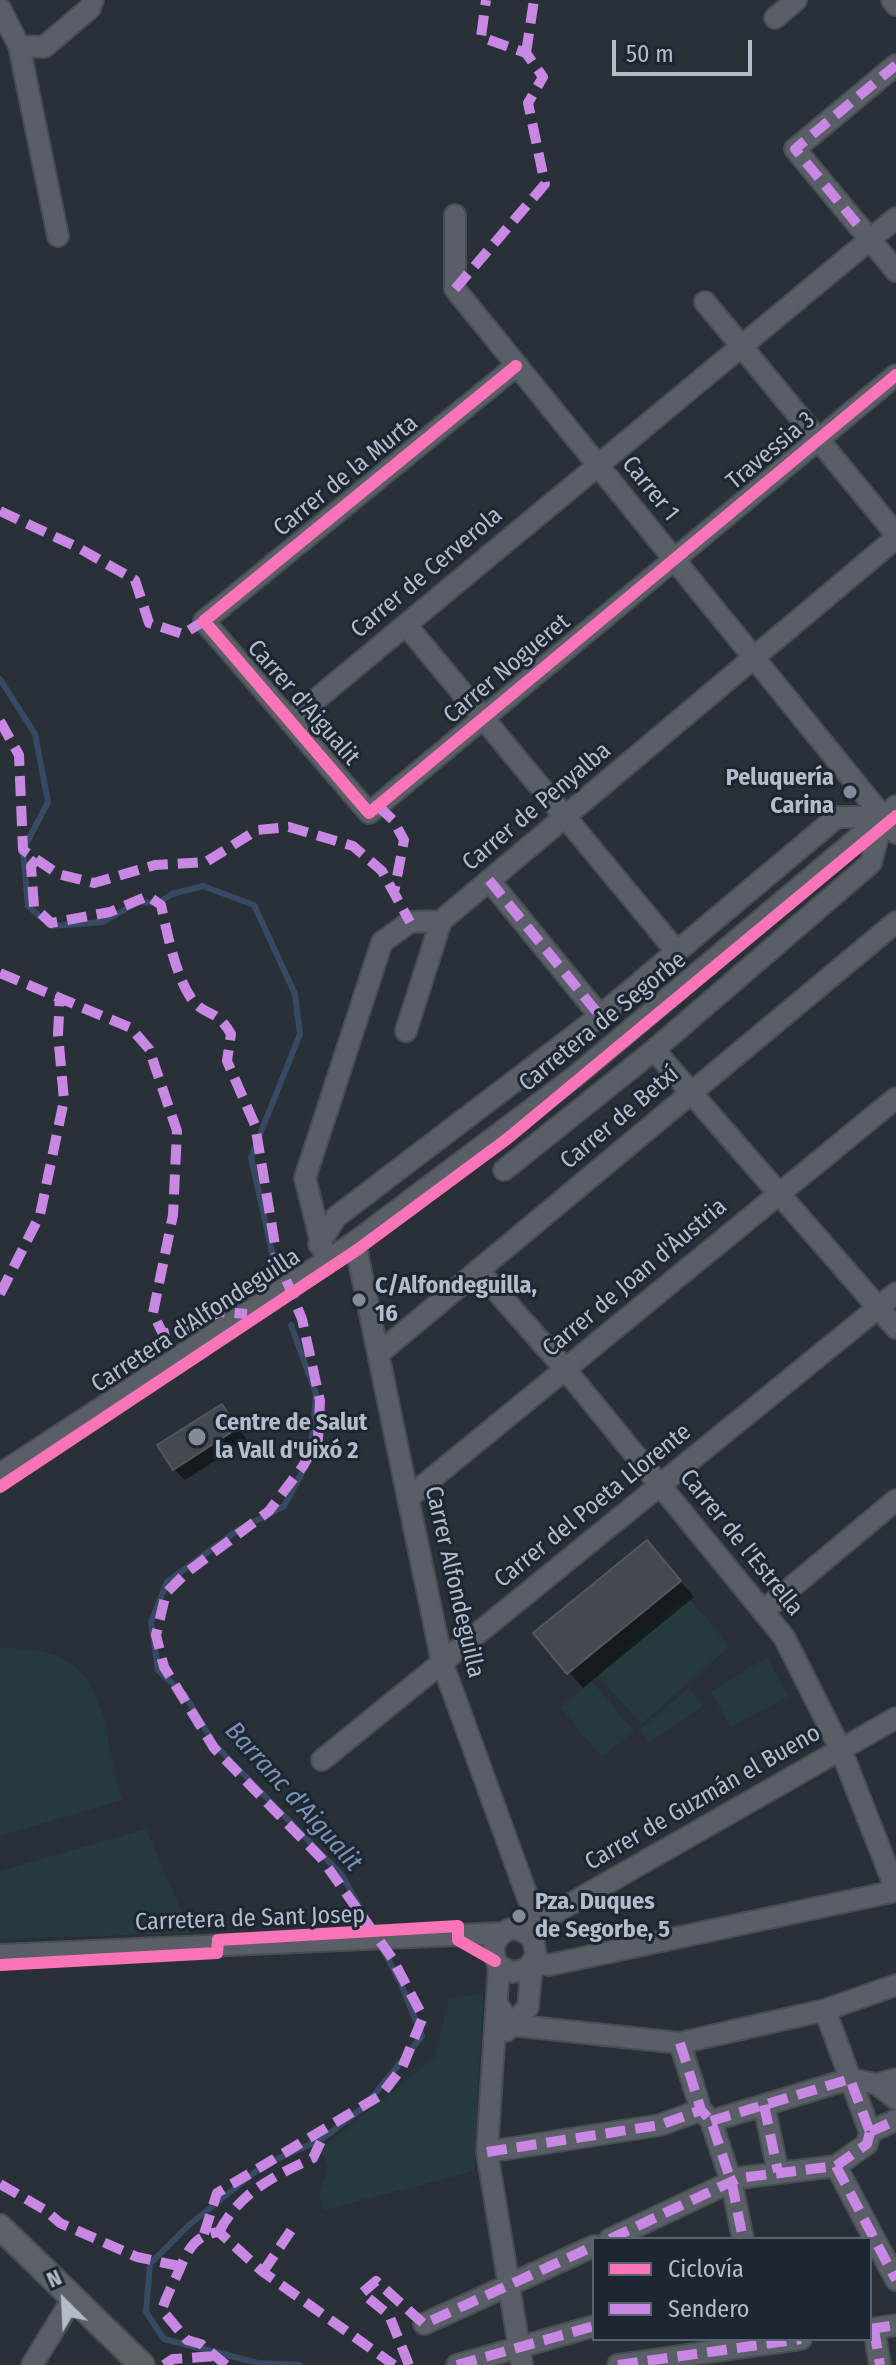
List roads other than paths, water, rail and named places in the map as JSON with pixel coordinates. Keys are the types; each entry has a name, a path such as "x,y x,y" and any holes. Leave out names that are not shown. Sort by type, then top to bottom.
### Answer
{"main road":[{"path":"0,2227 142,2365"}],"street":[{"path":"19,46 44,47 90,8 93,0"},
{"path":"775,18 796,0"},
{"path":"892,0 896,5"},
{"path":"0,8 19,46 58,236"},
{"path":"896,65 795,149 896,271"},
{"name":"Carrer 1","path":"455,215 455,289 754,658 892,819"},
{"name":"Carrer de Cerverola","path":"290,721 741,346 864,232 896,218"},
{"path":"705,302 896,536"},
{"name":"Carrer de la Murta","path":"204,621 516,366"},
{"name":"Travessia 3","path":"674,560 896,375"},
{"name":"Carrer de Penyalba","path":"441,921 896,536"},
{"name":"Carrer Nogueret","path":"369,813 674,560"},
{"name":"Carrer d'Aigualit","path":"204,621 369,813"},
{"path":"406,625 677,952"},
{"name":"Carretera de Segorbe","path":"324,1252 336,1217 600,1016 837,817 892,819"},
{"path":"504,1170 654,1050 871,863 892,819"},
{"name":"Carretera de Segorbe","path":"324,1252 355,1242 577,1075 892,819"},
{"path":"489,880 600,1016"},
{"path":"324,1252 305,1178 382,942 410,922 441,921 406,1031"},
{"name":"Carrer de Betxí","path":"378,1354 896,922"},
{"path":"654,1050 896,1328"},
{"name":"Carrer de Joan d'Àustria","path":"408,1498 896,1098"},
{"name":"Carrer Alfondeguilla","path":"355,1242 442,1662 532,1928"},
{"name":"Carretera d'Alfondeguilla","path":"0,1474 324,1252"},
{"name":"Carrer de l'Estrella","path":"478,1270 565,1369 784,1637 841,1750 896,1891"},
{"name":"Carrer del Poeta Llorente","path":"322,1760 896,1293"},
{"path":"763,1611 896,1500"},
{"name":"Carrer de Guzmán el Bueno","path":"532,1928 896,1718"},
{"path":"499,1966 512,1972 533,1964 549,1965 896,1891"},
{"path":"495,2042 528,2007 537,1950 532,1928 515,1928 502,1933 493,1949 499,1966 487,2152 521,2356"},
{"name":"Carretera de Sant Josep","path":"0,1955 502,1933"},
{"path":"511,2025 680,2043 825,2010 896,1985"},
{"path":"497,2004 511,2025"},
{"path":"614,2237 732,2184 739,2178 836,2166 867,2144 870,2132 825,2010"},
{"path":"680,2043 732,2184 743,2237"},
{"path":"487,2152 764,2105 850,2079 887,2081 896,2099"},
{"path":"764,2105 778,2172"},
{"path":"870,2132 896,2120"},
{"path":"836,2166 894,2272"},
{"path":"424,2324 592,2247"},
{"path":"32,2365 73,2298"},
{"path":"880,2365 872,2329 896,2325"},
{"path":"457,2365 521,2356 592,2327"},
{"path":"618,2365 762,2342"}],"waterway":[{"name":"Barranc d'Aigualit","path":"0,679 35,734 48,802 23,850 28,906 51,926 103,922 138,902 158,903 172,894 203,886 254,905 295,994 300,1034 251,1157 273,1257"},
{"name":"Barranc d'Aigualit","path":"291,1325 316,1394 310,1458 284,1506 238,1530 167,1582 151,1622 158,1670 185,1695 214,1744 342,1875 374,1934"},
{"name":"Barranc d'Aigualit","path":"300,2365 258,2363 164,2339 146,2312 150,2264 189,2225 264,2165 322,2139 365,2106 422,2036 400,1982 380,1944"}],"place":[{"name":"Peluquería Carina","path":"850,792"},
{"name":"C/Alfondeguilla, 16","path":"359,1300"},
{"name":"Centre de Salut la Vall d'Uixó 2","path":"197,1437"},
{"name":"Pza. Duques de Segorbe, 5","path":"519,1916"}]}
